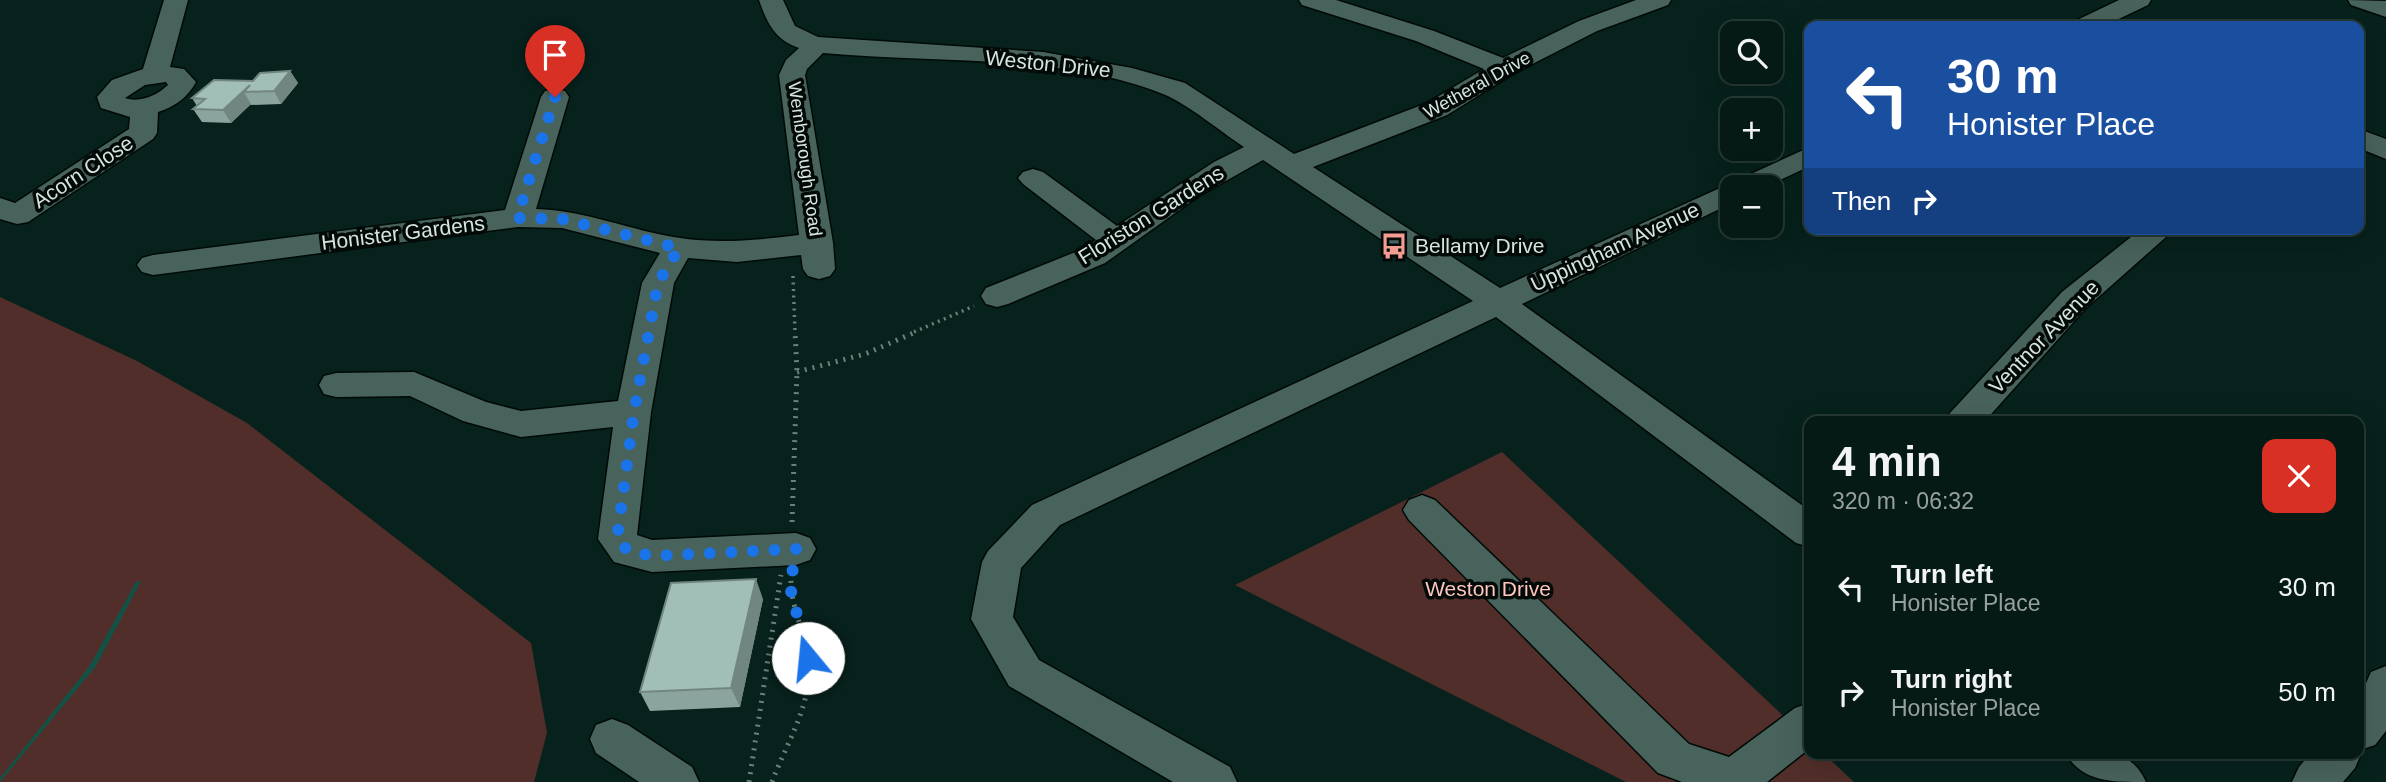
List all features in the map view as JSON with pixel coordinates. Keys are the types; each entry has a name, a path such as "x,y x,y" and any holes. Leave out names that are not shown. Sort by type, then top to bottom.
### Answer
{"street":[{"name":"Acorn Close","path":"0,207 18,215 143,133 145,106 122,108 111,102 111,97 114,91 132,80 155,74 176,0"},
{"path":"771,0 781,27 793,39 817,45"},
{"path":"1311,0 1425,36 1504,68"},
{"name":"Wetheral Drive","path":"1278,156 1437,110 1504,68 1588,26 1659,0"},
{"path":"2105,21 2139,0"},
{"path":"2360,0 2386,10"},
{"name":"Weston Drive","path":"817,45 1072,62 1117,71 1175,89 1498,302 1804,528"},
{"name":"Wemborough Road","path":"810,262 792,75 795,66 817,45"},
{"path":"517,218 555,97"},
{"path":"2364,139 2386,150"},
{"name":"Floriston Gardens","path":"997,296 1094,256 1213,175 1278,156"},
{"path":"1768,175 1804,158"},
{"path":"1033,178 1118,241"},
{"name":"Uppingham Avenue","path":"1498,302 1720,198"},
{"name":"Honister Gardens","path":"153,265 517,218 562,219 679,248 737,252 810,262"},
{"name":"Ventnor Avenue","path":"1968,416 2074,300 2153,235"},
{"path":"679,248 658,283 634,412 617,539 628,551 652,556 794,551"},
{"path":"1214,782 1024,673 992,619 1002,562 1046,514 1498,302"},
{"path":"336,385 414,384 476,412 521,424 634,412"},
{"path":"1422,510 1674,759 1735,780 1804,727"},
{"path":"2364,725 2382,704 2386,685"},
{"path":"612,739 676,782"},
{"path":"2094,759 2123,782"},
{"path":"2315,782 2335,759"}],"path":[{"path":"772,782 794,735 807,697 808,658 790,587 794,551 792,529 797,372 810,262"},
{"path":"797,372 864,354 997,296"},
{"path":"749,782 778,587 794,551"}],"green space":[{"path":"0,297 137,361 247,423 531,643 547,733 534,782 0,782"},
{"name":"Weston Drive","path":"1502,452 1804,735 1804,759 1829,759 1854,782 1626,782 1235,585"}],"shaded area":[{"path":"141,581 96,666 0,782 0,778 89,667 136,582"}],"building":[{"path":"290,71 274,91 244,92 250,85 223,110 193,109 205,99 192,98 214,80 253,81 260,73"},
{"path":"756,579 731,688 640,692 671,583"}],"place":[{"name":"Bellamy Drive","path":"1394,246"}],"route":[{"path":"555,97 517,218 562,219 679,248 658,283 634,412 617,539 628,551 652,556 796,549 790,587 808,658"}]}
